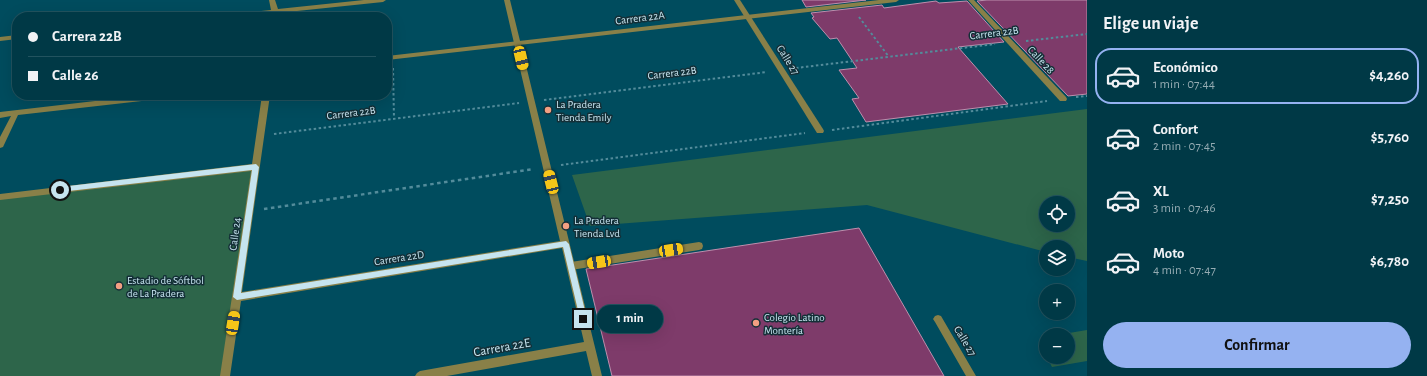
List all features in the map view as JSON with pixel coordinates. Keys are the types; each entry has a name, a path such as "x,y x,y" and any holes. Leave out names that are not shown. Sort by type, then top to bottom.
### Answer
{"street":[{"path":"272,0 275,12"},
{"path":"290,12 383,0"},
{"path":"507,0 597,376"},
{"name":"Calle 27","path":"737,0 820,131"},
{"name":"Carrera 22A","path":"392,58 896,0"},
{"name":"Calle 28","path":"971,0 1063,99"},
{"path":"0,39 12,38"},
{"path":"0,115 126,100"},
{"name":"Calle 24","path":"225,376 265,100"},
{"path":"0,145 16,113"},
{"path":"0,197 256,167"},
{"name":"Carrera 22D","path":"237,297 566,244"},
{"path":"571,266 699,246"},
{"name":"Calle 27","path":"938,319 971,376"},
{"name":"Carrera 22E","path":"420,376 590,346"}],"path":[{"path":"850,5 889,57"},
{"name":"Carrera 22B","path":"261,135 780,70 1087,34"},
{"path":"392,88 394,119"},
{"path":"249,211 547,167 1087,96"}],"green space":[{"path":"1087,109 1087,261 1075,258 1075,240 1039,240 1039,250 867,205 590,226 572,175"},
{"name":"Estadio de Sóftbol de La Pradera","path":"256,167 225,376 0,376 0,197"},
{"path":"1087,330 1087,361 1075,363 1075,332"},
{"path":"1050,364 1070,364 1052,367"}],"building":[{"path":"802,0 866,0 806,7"},
{"path":"1087,0 1087,94 1068,96 977,1"},
{"path":"936,1 939,3 967,1 1004,42 958,47 1008,104 866,122 852,99 859,98 839,70 857,68 837,38 830,39 812,18 814,17 811,13 882,5 884,8"},
{"name":"Colegio Latino Montería","path":"859,228 944,376 612,376 586,269"}],"place":[{"name":"La Pradera Tienda Emily","path":"548,110"},
{"name":"La Pradera Tienda Lvd","path":"566,226"},
{"name":"Estadio de Sóftbol de La Pradera","path":"119,286"},
{"name":"Colegio Latino Montería","path":"756,323"}],"route":[{"path":"60,190 256,167 237,297 566,244 583,319"}]}
